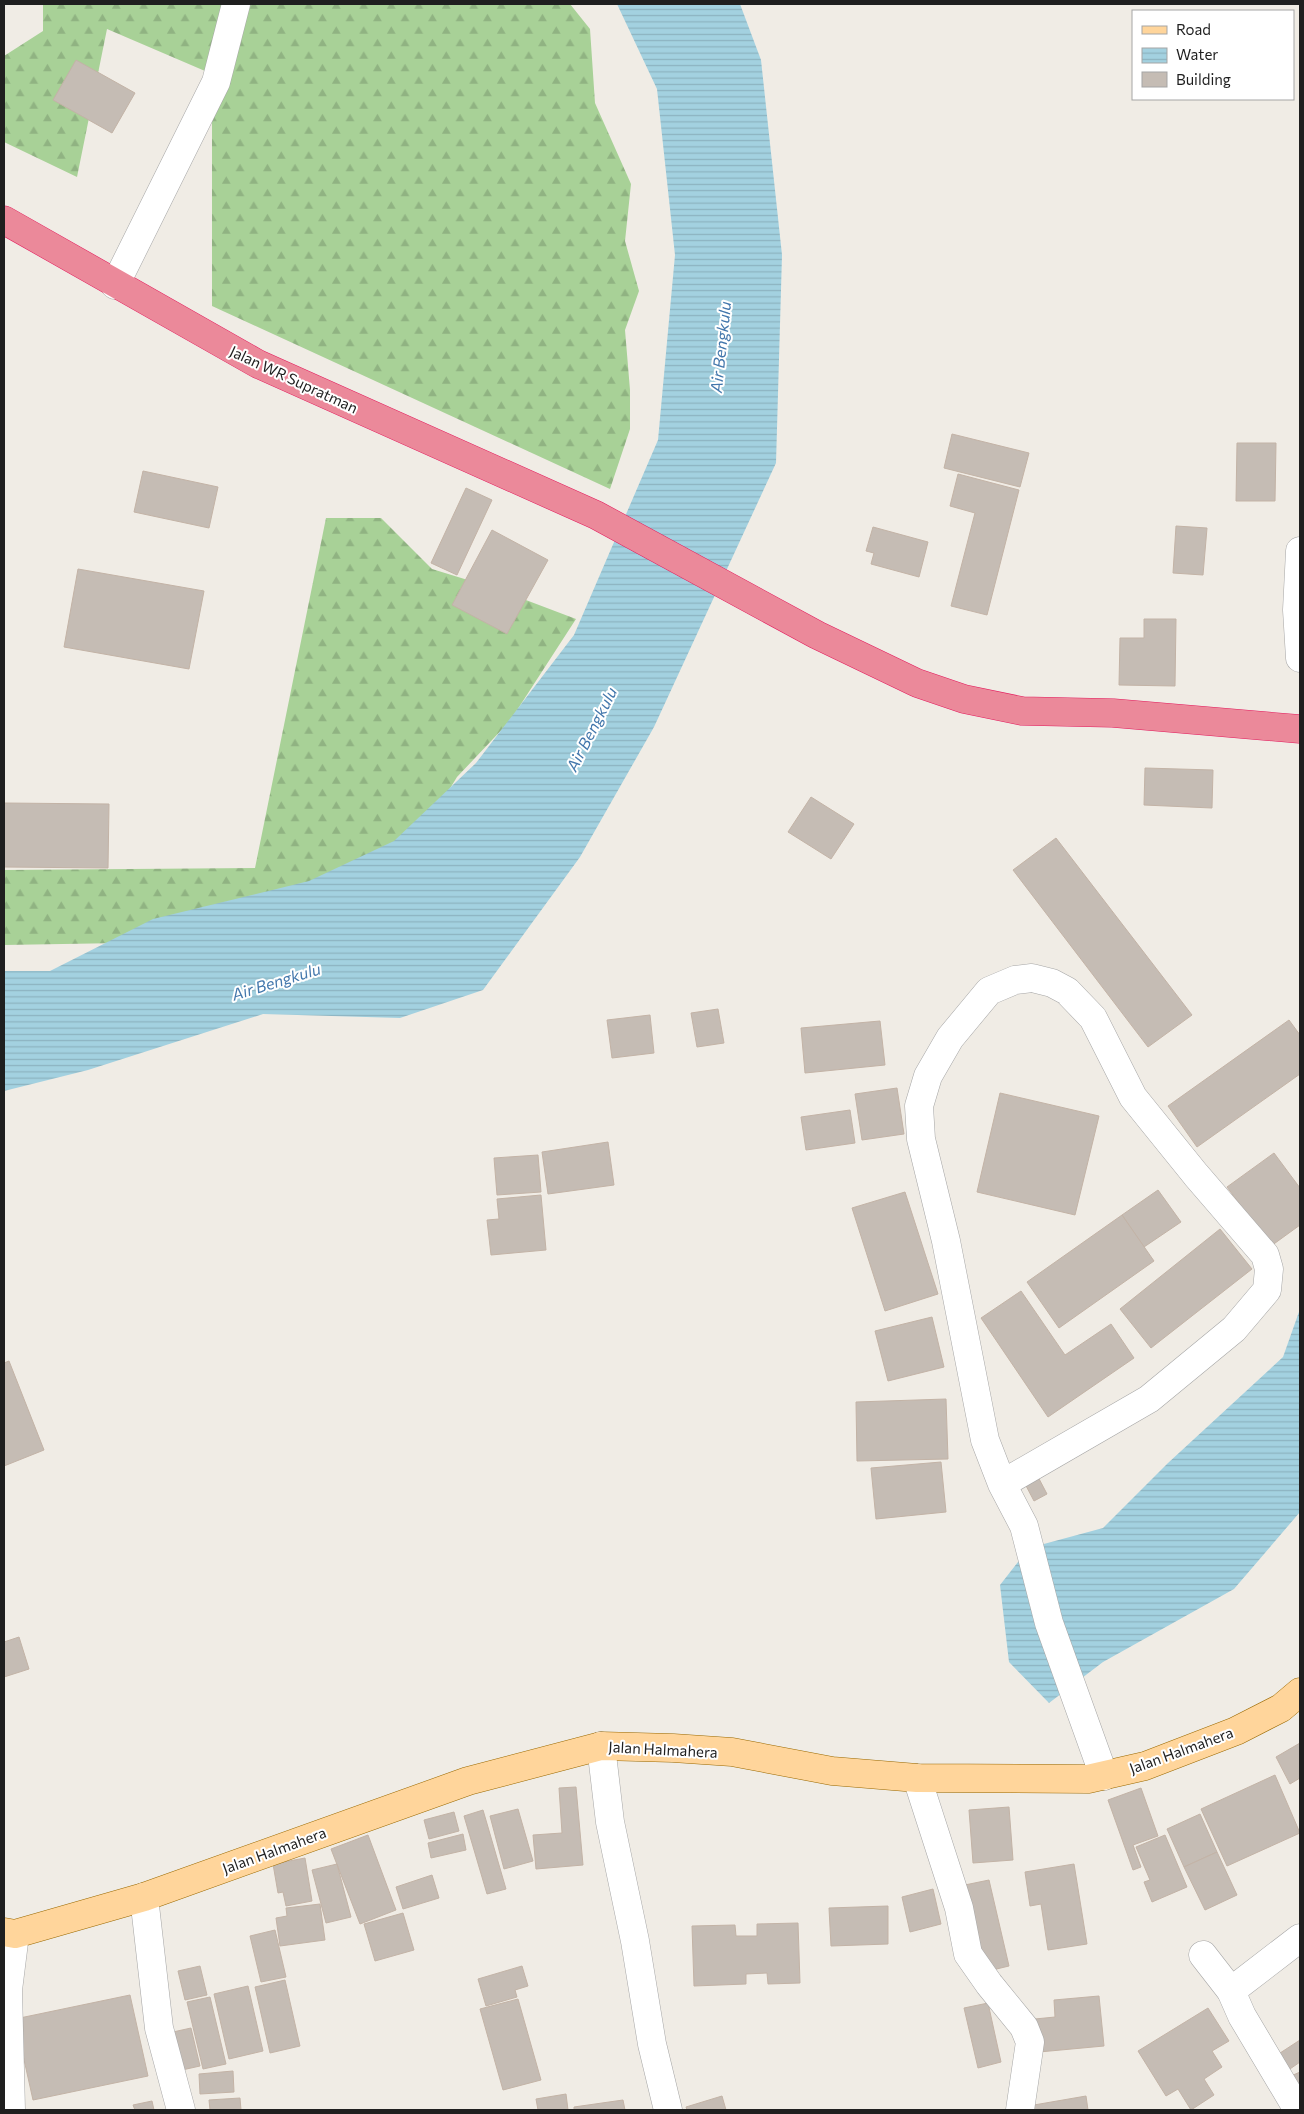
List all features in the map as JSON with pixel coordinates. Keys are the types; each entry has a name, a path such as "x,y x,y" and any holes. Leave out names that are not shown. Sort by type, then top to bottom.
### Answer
{"highway":[{"name":"Jalan WR Supratman","path":"4,220 115,285 258,364 596,515 817,634 917,682 964,699 1022,711 1113,714 1300,729"}],"main road":[{"name":"Jalan Halmahera","path":"10,1933 144,1897 468,1781 601,1746 732,1752 832,1771 917,1778 1088,1779 1145,1766 1236,1730 1281,1708 1300,1692"}],"street":[{"path":"115,285 216,82 236,4"},
{"path":"1300,551 1297,610 1300,658"},
{"path":"1002,1484 1149,1399 1234,1329 1267,1290 1269,1280 1265,1255 1196,1175 1133,1097 1094,1018 1067,991 1052,983 1032,978 1015,980 989,991 950,1038 928,1076 919,1106 921,1139 946,1241 985,1440 1002,1484 1024,1526 1049,1624 1104,1776"},
{"path":"601,1746 610,1822 635,1941 652,2044 668,2110"},
{"path":"917,1778 958,1908 968,1954 989,1984 1024,2027 1030,2042 1020,2110"},
{"path":"144,1897 160,2028 180,2110"},
{"path":"10,1933 8,2046 11,2110"},
{"path":"1231,1991 1300,1938"},
{"path":"1203,1955 1231,1991 1242,2016 1298,2110"}],"green space":[{"path":"43,4 570,4 590,29 595,103 631,184 625,241 639,291 625,330 630,390 630,429 610,489 212,306 212,74 107,29 77,177 4,142 4,56 43,31"},
{"path":"326,518 381,518 432,569 497,589 576,619 510,721 457,777 401,869 122,943 4,945 4,870 255,868"}],"water":[{"name":"Air Bengkulu","path":"617,4 740,4 761,60 782,255 776,463 654,727 580,857 483,990 400,1018 263,1014 88,1070 4,1091 4,971 50,971 153,919 309,881 394,841 476,763 574,635 658,440 675,255 657,89"},
{"path":"1300,1309 1300,1512 1234,1589 1103,1662 1049,1703 1009,1662 1000,1585 1029,1548 1103,1528 1168,1463 1283,1357"}],"building":[{"path":"76,60 135,93 112,133 53,100"},
{"path":"952,434 1029,453 1020,487 944,468"},
{"path":"1237,443 1276,443 1275,501 1236,501"},
{"path":"143,471 218,487 209,528 134,512"},
{"path":"958,474 1019,490 987,615 951,606 975,513 950,506"},
{"path":"466,488 492,500 457,575 431,563"},
{"path":"1176,526 1207,528 1203,575 1173,573"},
{"path":"873,527 928,542 919,577 871,564 874,553 866,551"},
{"path":"492,530 548,560 507,634 452,605"},
{"path":"78,569 204,591 189,669 64,647"},
{"path":"1144,619 1176,619 1175,686 1119,685 1120,638 1144,638"},
{"path":"1145,768 1213,770 1212,808 1144,805"},
{"path":"811,797 854,824 831,859 788,832"},
{"path":"4,803 109,804 108,868 4,867"},
{"path":"1056,838 1192,1015 1148,1047 1013,870"},
{"path":"718,1009 724,1043 697,1047 691,1013"},
{"path":"650,1015 654,1053 612,1058 607,1020"},
{"path":"1289,1020 1300,1035 1300,1074 1197,1147 1168,1106"},
{"path":"880,1021 885,1065 805,1073 801,1028"},
{"path":"897,1088 904,1134 862,1140 855,1094"},
{"path":"1000,1093 1099,1116 1075,1215 977,1192"},
{"path":"850,1110 855,1143 806,1150 801,1117"},
{"path":"608,1142 614,1185 548,1194 542,1152"},
{"path":"1274,1153 1300,1188 1300,1225 1271,1246 1227,1187"},
{"path":"538,1155 541,1192 497,1195 494,1158"},
{"path":"1158,1190 1181,1222 1144,1247 1122,1215"},
{"path":"905,1192 938,1294 885,1311 852,1208"},
{"path":"541,1195 546,1250 491,1255 487,1220 499,1219 497,1199"},
{"path":"1122,1215 1154,1261 1059,1328 1027,1282"},
{"path":"1220,1229 1252,1269 1151,1348 1120,1309"},
{"path":"1021,1291 1065,1355 1111,1324 1134,1358 1048,1417 981,1318"},
{"path":"932,1317 944,1367 888,1381 875,1331"},
{"path":"9,1361 44,1450 4,1466 4,1363"},
{"path":"946,1399 948,1459 857,1461 856,1402"},
{"path":"941,1462 946,1512 876,1519 871,1468"},
{"path":"1036,1473 1047,1494 1034,1501 1023,1480"},
{"path":"19,1637 29,1669 4,1677 4,1642"},
{"path":"1300,1743 1300,1778 1290,1784 1276,1757"},
{"path":"1275,1775 1300,1833 1227,1866 1201,1809"},
{"path":"576,1787 583,1865 536,1869 533,1835 562,1833 559,1788"},
{"path":"1141,1788 1158,1836 1133,1845 1141,1867 1133,1870 1108,1800"},
{"path":"1009,1807 1013,1860 973,1863 969,1810"},
{"path":"518,1809 533,1861 504,1869 490,1816"},
{"path":"483,1810 506,1889 487,1894 464,1816"},
{"path":"454,1812 459,1831 429,1839 424,1820"},
{"path":"1200,1814 1217,1852 1184,1867 1167,1829"},
{"path":"463,1834 466,1850 431,1858 428,1843"},
{"path":"368,1835 396,1910 360,1924 331,1849"},
{"path":"1165,1835 1187,1887 1152,1902 1144,1882 1150,1880 1136,1847"},
{"path":"1217,1852 1237,1895 1205,1910 1184,1867"},
{"path":"305,1858 312,1901 286,1906 283,1892 278,1893 273,1864"},
{"path":"337,1864 351,1917 326,1923 312,1870"},
{"path":"1074,1864 1087,1944 1048,1950 1041,1904 1030,1906 1025,1872"},
{"path":"432,1875 439,1898 403,1909 396,1887"},
{"path":"989,1880 1009,1966 980,1973 960,1886"},
{"path":"933,1889 941,1924 910,1932 902,1897"},
{"path":"320,1904 325,1940 280,1946 276,1918 287,1916 286,1908"},
{"path":"888,1906 888,1944 831,1946 829,1908"},
{"path":"403,1913 414,1950 375,1961 364,1924"},
{"path":"798,1923 800,1983 768,1984 767,1973 746,1974 746,1984 694,1986 692,1926 735,1925 736,1936 757,1936 757,1924"},
{"path":"275,1930 286,1977 261,1982 250,1936"},
{"path":"200,1966 207,1995 185,2000 178,1971"},
{"path":"522,1966 528,1986 515,1990 517,1997 486,2006 478,1979"},
{"path":"285,1980 300,2046 270,2053 255,1987"},
{"path":"248,1986 263,2051 229,2059 214,1994"},
{"path":"130,1995 148,2076 33,2100 15,2019"},
{"path":"1099,1996 1104,2046 1039,2052 1035,2019 1055,2017 1054,2000"},
{"path":"210,1997 226,2064 203,2069 187,2002"},
{"path":"518,1999 541,2080 503,2090 480,2009"},
{"path":"988,2003 1001,2062 978,2068 964,2008"},
{"path":"1208,2008 1229,2041 1212,2051 1222,2067 1204,2079 1214,2095 1191,2110 1178,2089 1166,2096 1138,2051"},
{"path":"191,2028 200,2066 182,2070 173,2032"},
{"path":"1300,2040 1300,2062 1287,2071 1277,2055"},
{"path":"233,2071 234,2092 200,2094 199,2074"},
{"path":"1300,2072 1300,2093 1291,2076"},
{"path":"566,2094 568,2110 538,2110 536,2099"},
{"path":"722,2096 726,2110 687,2110 686,2107"},
{"path":"1086,2096 1088,2110 1035,2110 1034,2105"},
{"path":"240,2098 241,2110 210,2110 209,2100"},
{"path":"623,2100 625,2110 574,2110 574,2107"},
{"path":"152,2101 154,2110 135,2110 133,2105"}]}
